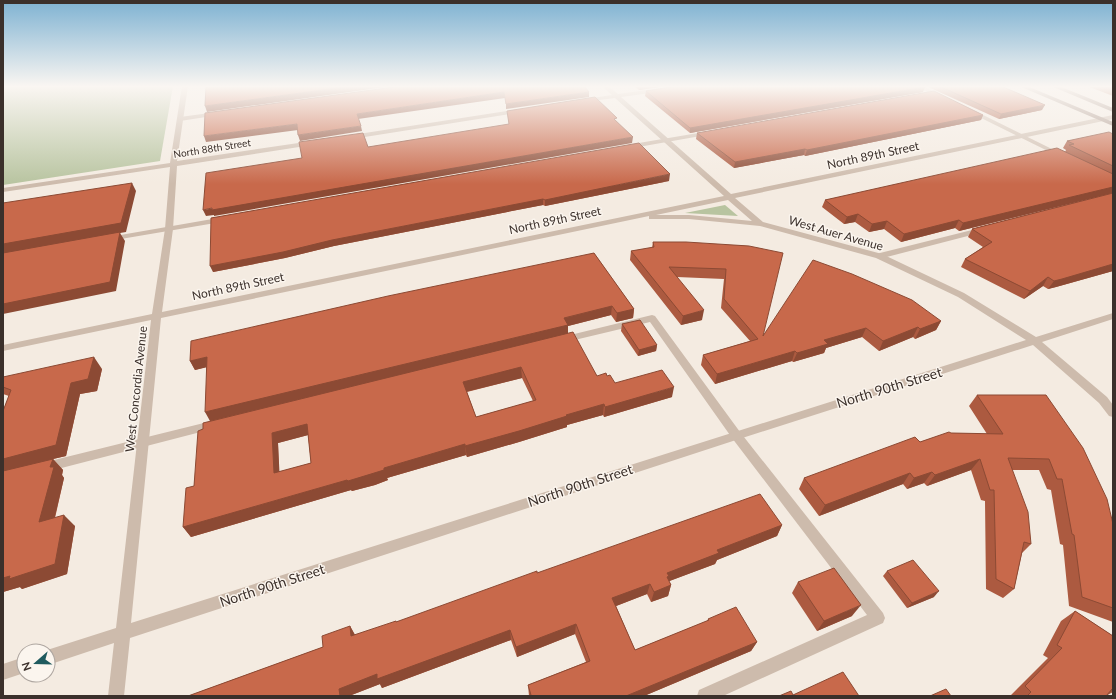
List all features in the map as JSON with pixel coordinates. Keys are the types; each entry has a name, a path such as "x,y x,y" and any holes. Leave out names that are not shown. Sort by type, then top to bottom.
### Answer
{"main road":[{"path":"1099,119 1113,124"}],"street":[{"name":"West Concordia Avenue","path":"116,696 180,119"},
{"path":"343,138 472,119"},
{"name":"West Auer Avenue","path":"642,119 760,224 879,256 960,295 1035,341 1102,400 1113,413"},
{"path":"986,119 1066,158"},
{"name":"North 89th Street","path":"3,348 728,196 1107,119"},
{"path":"618,149 718,131"},
{"name":"North 88th Street","path":"3,190 320,142"},
{"path":"630,217 690,217 760,224"},
{"path":"105,240 229,218"},
{"path":"879,256 992,227"},
{"name":"North 90th Street","path":"56,655 736,434 1113,316"},
{"path":"553,342 652,318 736,434 878,618 705,696"},
{"path":"34,470 230,421"},
{"path":"3,672 16,668"}],"green space":[{"path":"3,119 167,119 160,161 3,185"},
{"path":"725,205 738,216 685,213"}],"building":[{"path":"205,119 359,119 361,126 298,135 297,124 204,136"},
{"path":"508,119 615,119 614,119 633,137 212,210 212,208 203,210 206,173 302,158 299,142 363,133 368,147 509,124"},
{"path":"679,119 744,119 690,128"},
{"path":"778,119 965,119 807,150 805,149 735,162 697,133"},
{"path":"1109,132 1113,134 1113,166 1069,145 1074,144 1067,141"},
{"path":"639,143 670,174 545,200 543,199 332,240 283,252 210,266 211,218"},
{"path":"1057,148 1113,174 1113,187 963,223 959,220 904,234 887,221 872,224 858,214 847,217 825,200"},
{"path":"132,183 121,223 3,244 3,203"},
{"path":"1113,193 1113,264 1054,281 1048,277 1030,291 965,259 992,242 972,229"},
{"path":"120,232 110,282 3,304 3,253"},
{"path":"653,242 686,242 749,246 783,253 763,336 813,260 852,274 912,300 941,321 920,329 918,327 883,341 866,328 824,340 828,344 797,353 795,351 717,374 703,355 758,339 724,299 726,269 669,267 704,310 683,316 631,251 654,247"},
{"path":"594,253 634,309 617,313 612,306 564,318 568,325 205,412 207,357 190,361 191,341 388,296"},
{"path":"640,320 657,345 639,350 622,324"},
{"path":"573,332 597,376 606,373 607,376 610,375 615,383 662,370 674,387 605,407 604,404 519,431 465,446 465,444 384,468 384,470 348,481 347,480 183,527 186,488 194,486 198,431 203,429 203,423","holes":["521,367 536,400 476,417 463,382","307,424 311,463 274,473 272,433"]},
{"path":"94,357 88,379 71,383 56,445 3,459 3,411 11,390 3,387 3,377"},
{"path":"977,395 1046,395 1083,448 1107,499 1113,524 1113,608 1082,597 1074,535 1072,534 1062,479 1057,479 1049,459 1008,458 1028,512 1031,544 1024,542 1014,589 996,579 994,490 990,490 980,459 935,475 932,472 914,478 910,473 825,505 804,478 915,437 920,442 949,432 1003,434"},
{"path":"53,459 50,467 54,467 39,522 64,515 55,564 9,579 10,576 3,578 3,471"},
{"path":"760,494 782,525 717,550 719,553 667,573 669,576 667,577 671,585 654,592 650,584 612,598 635,650 709,620 708,619 736,607 757,642 626,696 529,696 531,695 528,685 590,661 576,624 516,647 510,630 377,679 377,674 339,689 340,696 188,696 323,647 322,636 350,626 351,636 396,622 537,571 537,573"},
{"path":"913,560 939,591 912,603 887,571"},
{"path":"834,568 861,605 824,621 798,582"},
{"path":"1075,611 1113,636 1113,688 1106,696 1027,696 1031,692 1025,686 1062,648 1057,645"},
{"path":"843,672 859,696 779,696 791,691 793,695"},
{"path":"946,689 951,696 930,696"}]}
